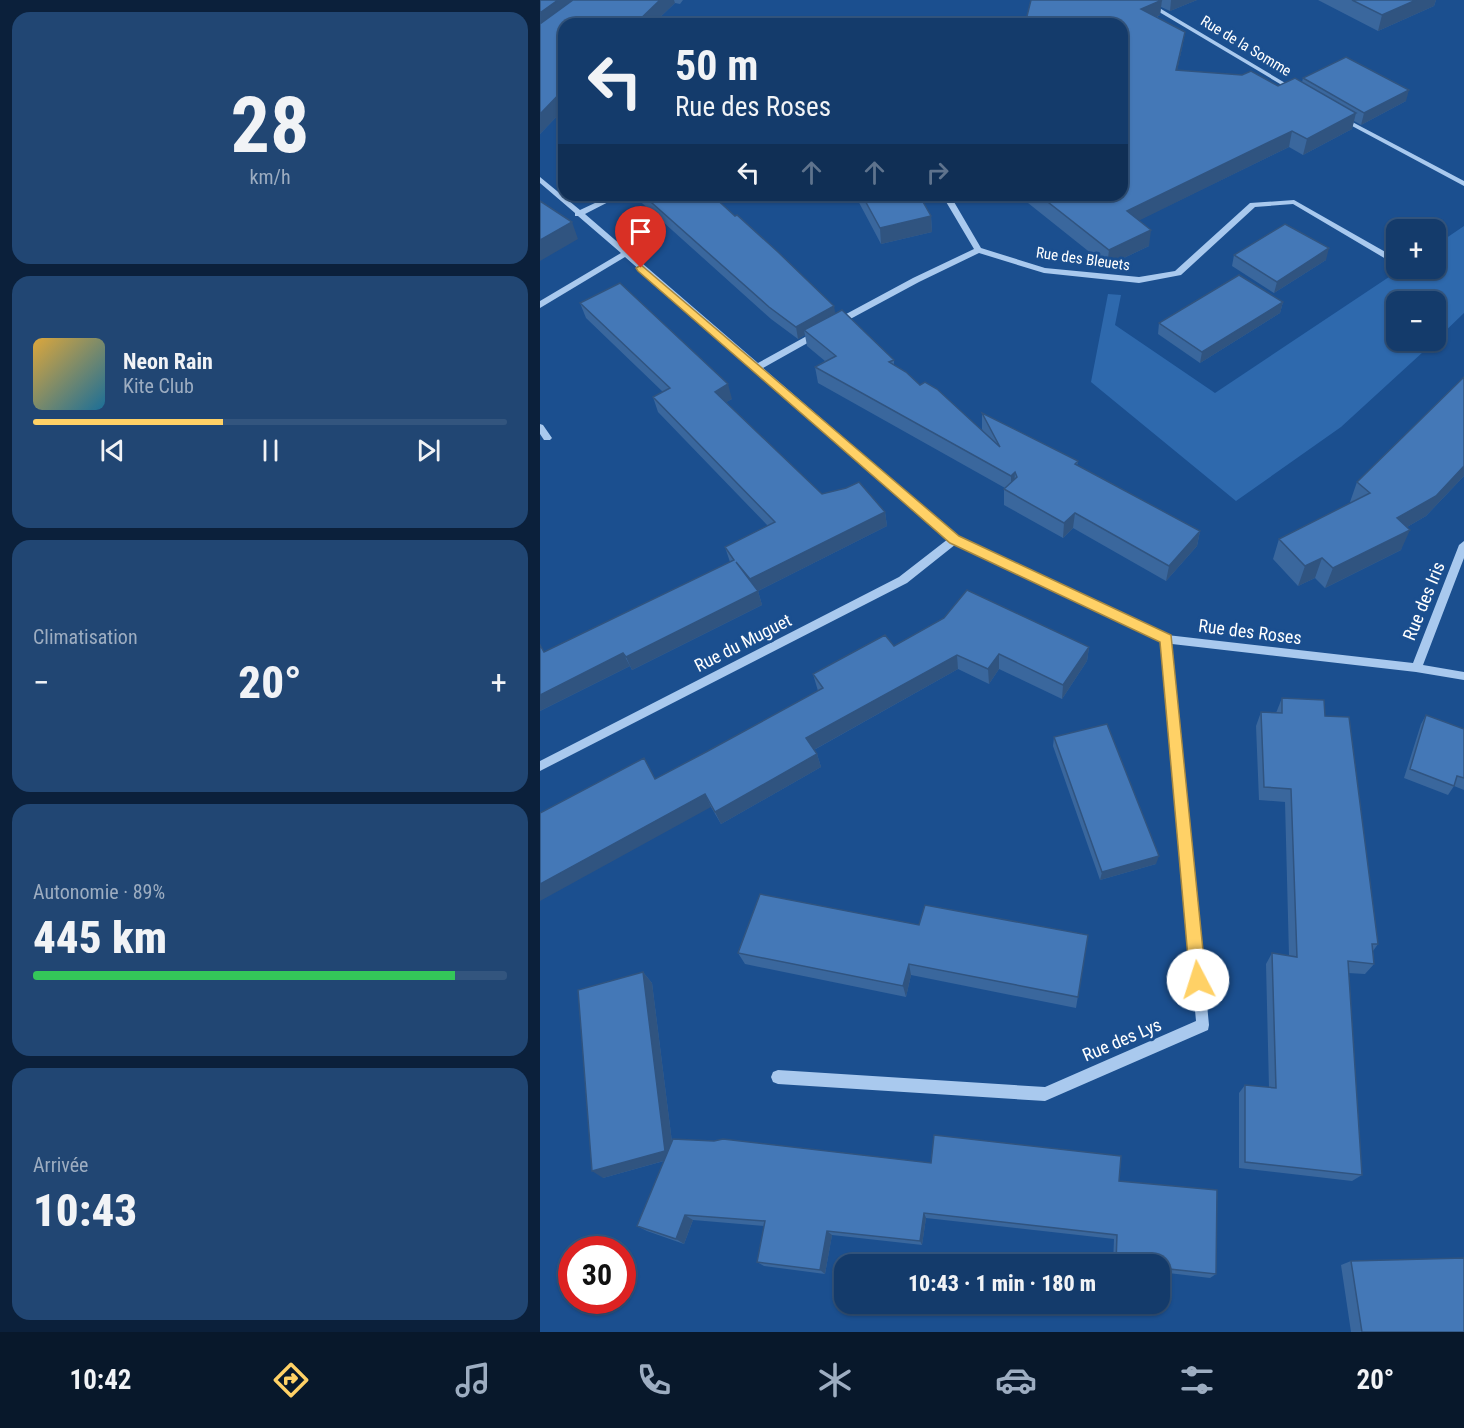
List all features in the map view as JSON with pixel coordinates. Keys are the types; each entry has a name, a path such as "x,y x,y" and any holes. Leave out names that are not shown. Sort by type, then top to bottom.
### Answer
{"street":[{"name":"Rue de la Somme","path":"1142,0 1304,96"},
{"path":"1335,114 1464,184"},
{"name":"Rue des Roses","path":"540,179 558,196"},
{"name":"Rue des Roses","path":"564,201 955,539 1166,639 1416,668 1464,676"},
{"path":"578,214 605,201"},
{"path":"757,367 916,280 978,250 949,201"},
{"name":"Rue des Bleuets","path":"978,250 1044,270 1138,280 1178,273 1253,205 1294,202 1386,255"},
{"path":"540,305 625,254"},
{"path":"540,427 547,438"},
{"name":"Rue du Muguet","path":"540,766 903,580 955,539"},
{"name":"Rue des Iris","path":"1416,668 1464,546"},
{"name":"Rue des Lys","path":"778,1077 1045,1094 1203,1025 1166,639"}],"shaded area":[{"path":"1464,226 1464,313 1446,330 1446,291 1386,291 1386,351 1424,351 1341,427 1236,501 1091,382 1108,294 1121,295 1115,325 1215,393 1386,279 1446,279 1446,238"}],"building":[{"path":"540,0 558,0 540,13"},
{"path":"573,0 660,0 641,18 558,18 558,95 540,114 540,24"},
{"path":"1031,0 1162,0 1141,9 1185,32 1176,70 1242,75 1251,71 1278,86 1295,78 1356,113 1307,139 1292,131 1127,211 1151,230 1109,250 1047,201 1128,201 1128,18 1026,18"},
{"path":"1352,0 1416,0 1382,15"},
{"path":"1346,57 1409,90 1364,113 1303,78"},
{"path":"540,201 572,222 540,240"},
{"path":"650,201 719,201 778,252 834,306 796,327 769,307"},
{"path":"865,201 922,201 931,216 880,228"},
{"path":"1285,224 1329,248 1277,282 1234,255"},
{"path":"1239,275 1283,302 1202,352 1159,323"},
{"path":"620,283 728,384 715,392 822,494 859,482 885,512 750,579 736,562 758,591 626,657 623,653 540,695 540,645 544,652 734,560 725,547 775,522 653,397 670,388 580,303"},
{"path":"842,310 894,360 889,362 906,372 920,385 925,382 937,389 1000,447 982,413 1078,461 1075,464 1200,531 1169,566 1075,513 1064,523 1004,489 1017,477 1015,472 1011,476 815,367 836,356 804,330"},
{"path":"1464,377 1464,466 1436,496 1397,518 1410,530 1333,568 1322,558 1305,566 1279,539 1370,493 1357,482"},
{"path":"967,590 1089,647 1063,685 999,654 988,669 957,655 806,738 817,754 715,812 705,794 540,884 540,813 644,758 655,779 823,688 813,674 885,635 894,646 944,618"},
{"path":"1282,698 1324,700 1325,716 1349,717 1378,944 1372,944 1374,964 1348,961 1362,1175 1245,1162 1245,1085 1276,1088 1272,953 1297,957 1291,789 1264,787 1261,712 1282,713"},
{"path":"1426,715 1464,729 1464,778 1457,776 1454,786 1410,769"},
{"path":"1107,724 1159,856 1102,872 1054,737"},
{"path":"760,894 919,925 925,905 1088,935 1078,997 909,964 903,986 738,953"},
{"path":"643,972 665,1151 592,1171 578,990"},
{"path":"934,1135 1121,1156 1119,1181 1217,1190 1216,1274 1170,1269 1170,1254 1116,1254 1117,1235 924,1213 920,1241 827,1231 820,1270 757,1262 765,1221 685,1215 676,1239 637,1226 673,1139 714,1141 723,1139 931,1163"},
{"path":"1464,1258 1464,1332 1362,1332 1351,1261"}],"route":[{"path":"641,268 955,539 1166,639 1198,980"}]}
